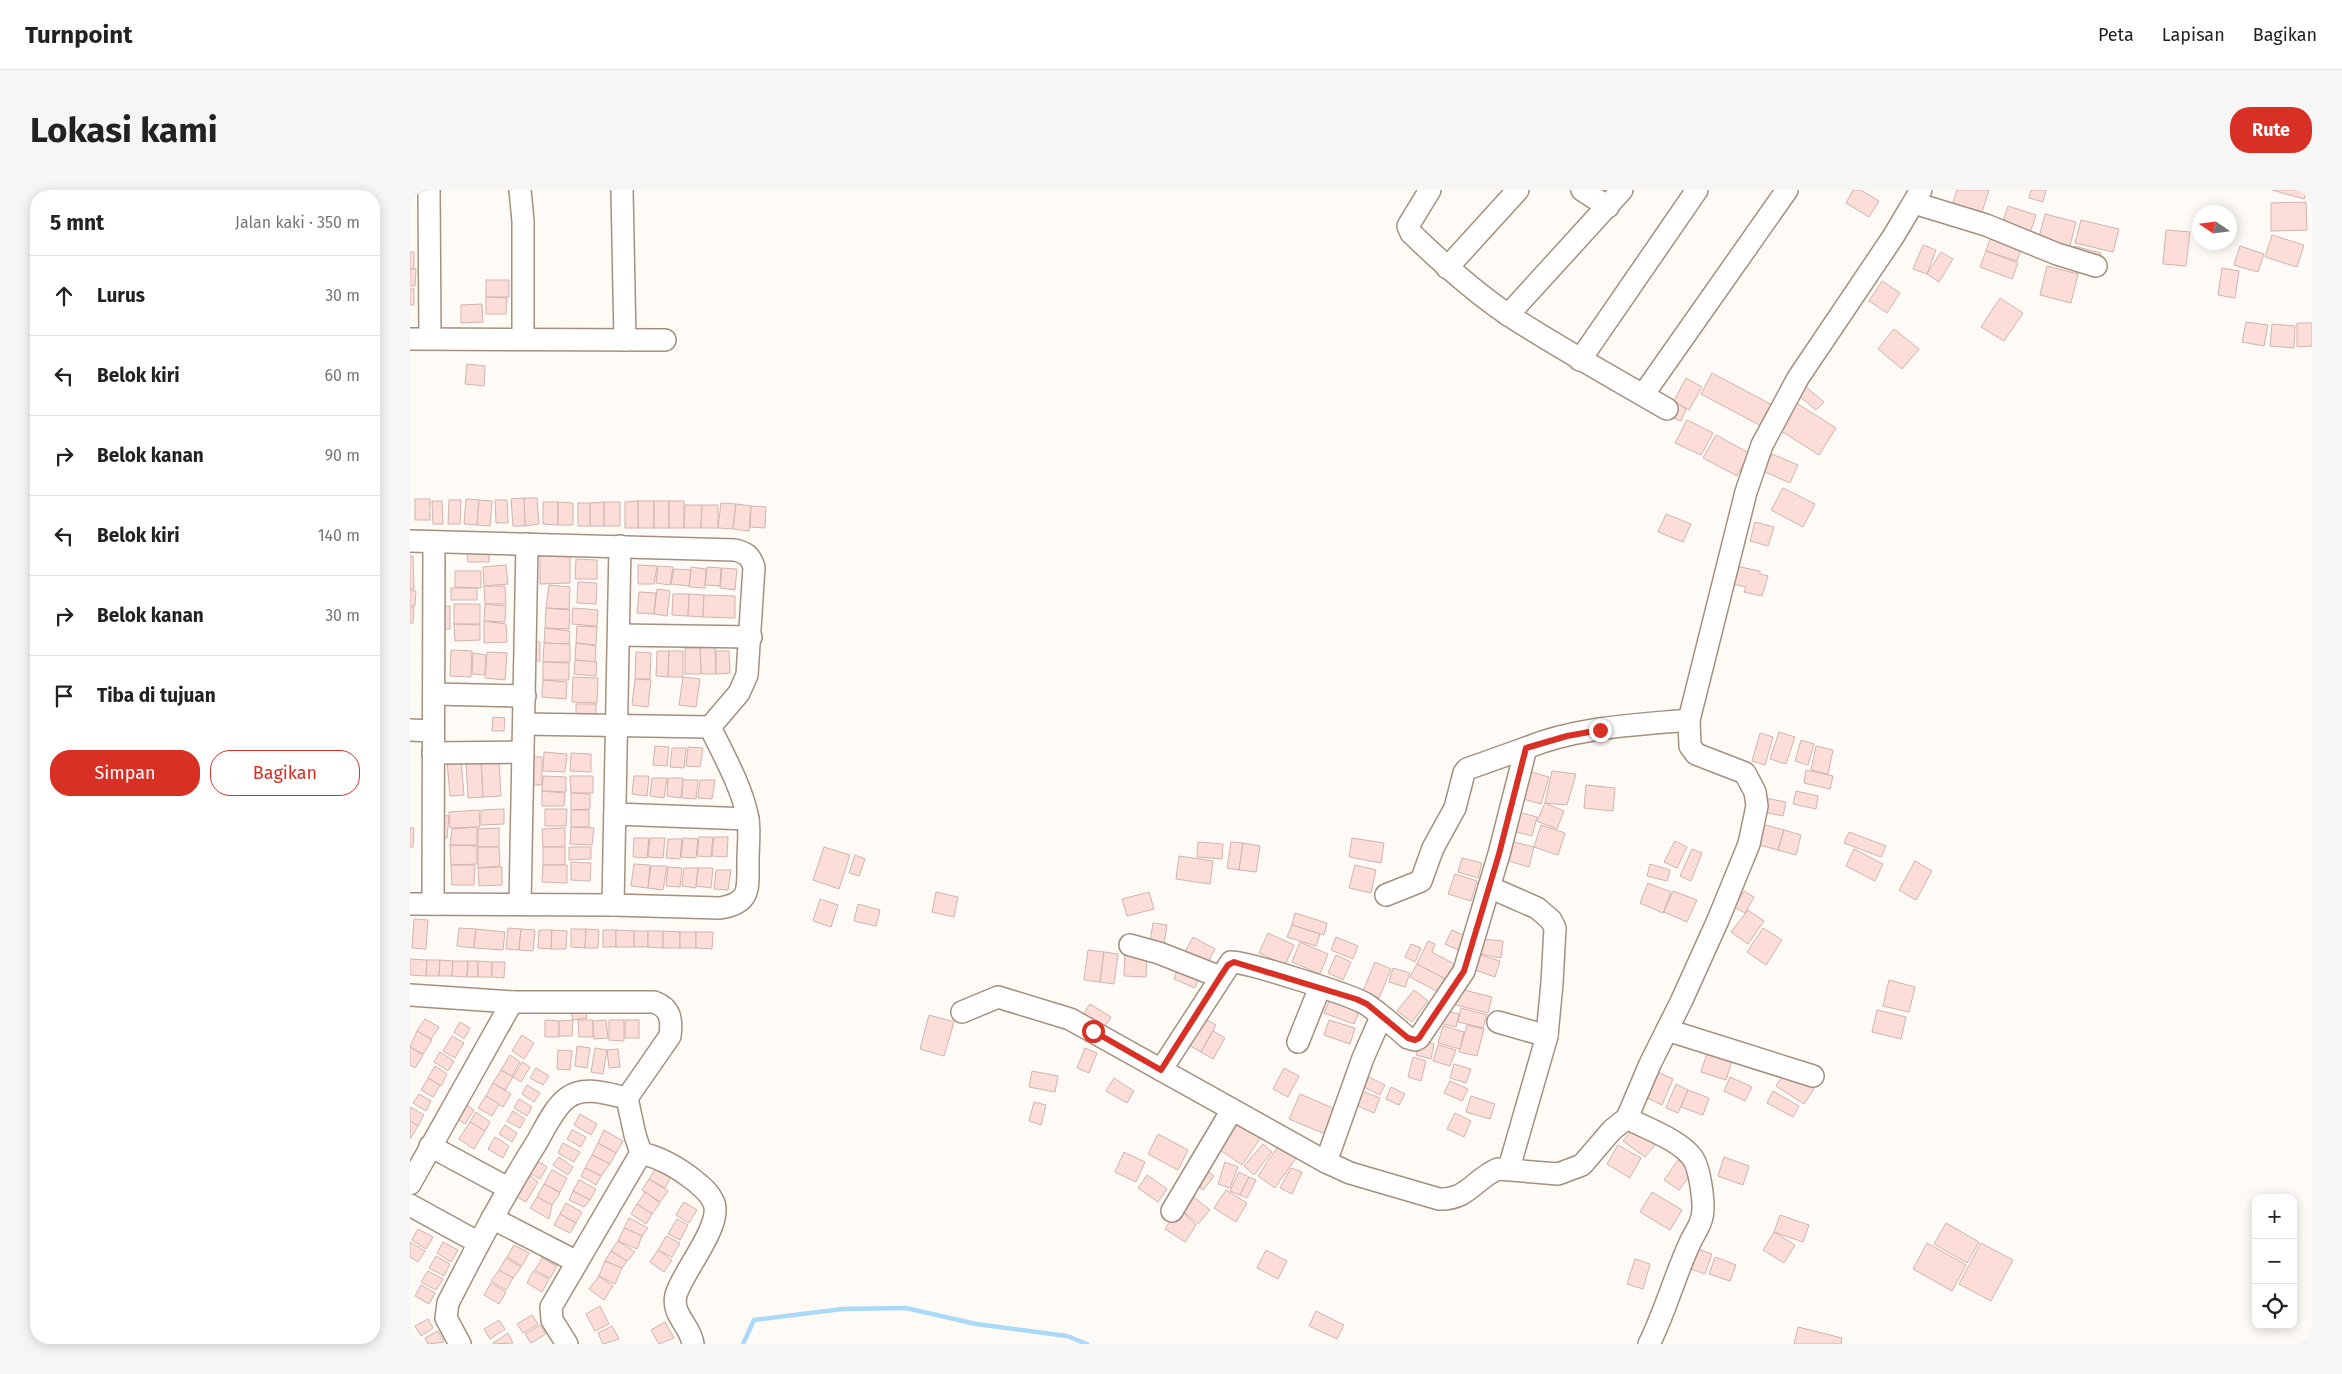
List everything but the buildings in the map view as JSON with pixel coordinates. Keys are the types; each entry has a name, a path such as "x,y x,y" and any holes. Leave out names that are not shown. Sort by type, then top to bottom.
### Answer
{"street":[{"path":"429,190 420,338 665,340"},
{"path":"520,190 523,221 523,339"},
{"path":"622,190 625,340"},
{"path":"1430,190 1408,226 1411,233 1447,268 1508,315 1580,360 1666,409"},
{"path":"1447,268 1518,190"},
{"path":"1508,315 1622,190"},
{"path":"1580,360 1697,190"},
{"path":"1642,394 1786,190"},
{"path":"1586,191 1608,207"},
{"path":"962,1012 994,997 1074,1020 1326,1162 1350,1173 1438,1199 1450,1199 1461,1196 1492,1171 1510,1168 1558,1174 1582,1165 1590,1158 1612,1130 1627,1118 1718,920 1749,844 1757,806 1755,792 1745,772 1716,764 1696,754 1690,746 1689,720 1746,492 1762,445 1798,378 1917,196 2056,254 2096,266"},
{"path":"410,541 735,550 747,554 754,567 751,637 747,675 739,693 710,727"},
{"path":"433,904 434,542"},
{"path":"520,904 527,544"},
{"path":"613,904 620,546"},
{"path":"618,635 751,637"},
{"path":"434,694 525,696"},
{"path":"1386,895 1421,881 1433,848 1453,813 1464,773 1474,765 1567,736 1617,727 1689,720"},
{"path":"524,724 710,727"},
{"path":"410,904 613,904 720,908 735,906 745,896 748,884 748,819 734,779 710,727"},
{"path":"410,730 433,731"},
{"path":"1161,1070 1228,965 1234,962 1320,986 1356,999 1412,1040 1417,1040 1422,1036 1463,974 1489,887 1526,748"},
{"path":"434,753 523,752"},
{"path":"615,814 748,819"},
{"path":"1489,887 1537,908 1551,920 1555,928 1547,1036 1510,1168"},
{"path":"1130,945 1159,953 1220,977"},
{"path":"1298,1042 1320,986"},
{"path":"410,995 512,1002 654,1002 663,1005 670,1012 672,1024 670,1036 627,1098 641,1153 551,1307 552,1320 567,1344"},
{"path":"412,1173 430,1146 512,1002"},
{"path":"1326,1162 1363,1058 1381,1016"},
{"path":"1498,1022 1547,1036"},
{"path":"1667,1030 1813,1076"},
{"path":"460,1344 446,1318 448,1303 508,1188 549,1121 568,1098 580,1092 594,1091 627,1098"},
{"path":"1172,1211 1232,1110"},
{"path":"1627,1118 1670,1141 1691,1156 1697,1169 1703,1204 1702,1219 1689,1244 1665,1312 1648,1344"},
{"path":"430,1146 508,1188"},
{"path":"641,1153 658,1157 682,1170 706,1190 714,1201 715,1219 676,1295 675,1309 692,1338 693,1344"},
{"path":"410,1205 478,1243"},
{"path":"492,1218 577,1262"}],"waterway":[{"path":"743,1344 754,1320 842,1309 906,1308 976,1324 1067,1336 1087,1344"}],"route":[{"path":"1093,1031 1136,1058 1161,1070 1228,965 1234,962 1320,986 1356,999 1367,1004 1408,1038 1417,1040 1422,1036 1460,980 1464,971 1499,854 1521,774 1526,748 1567,736 1600,730"}]}
